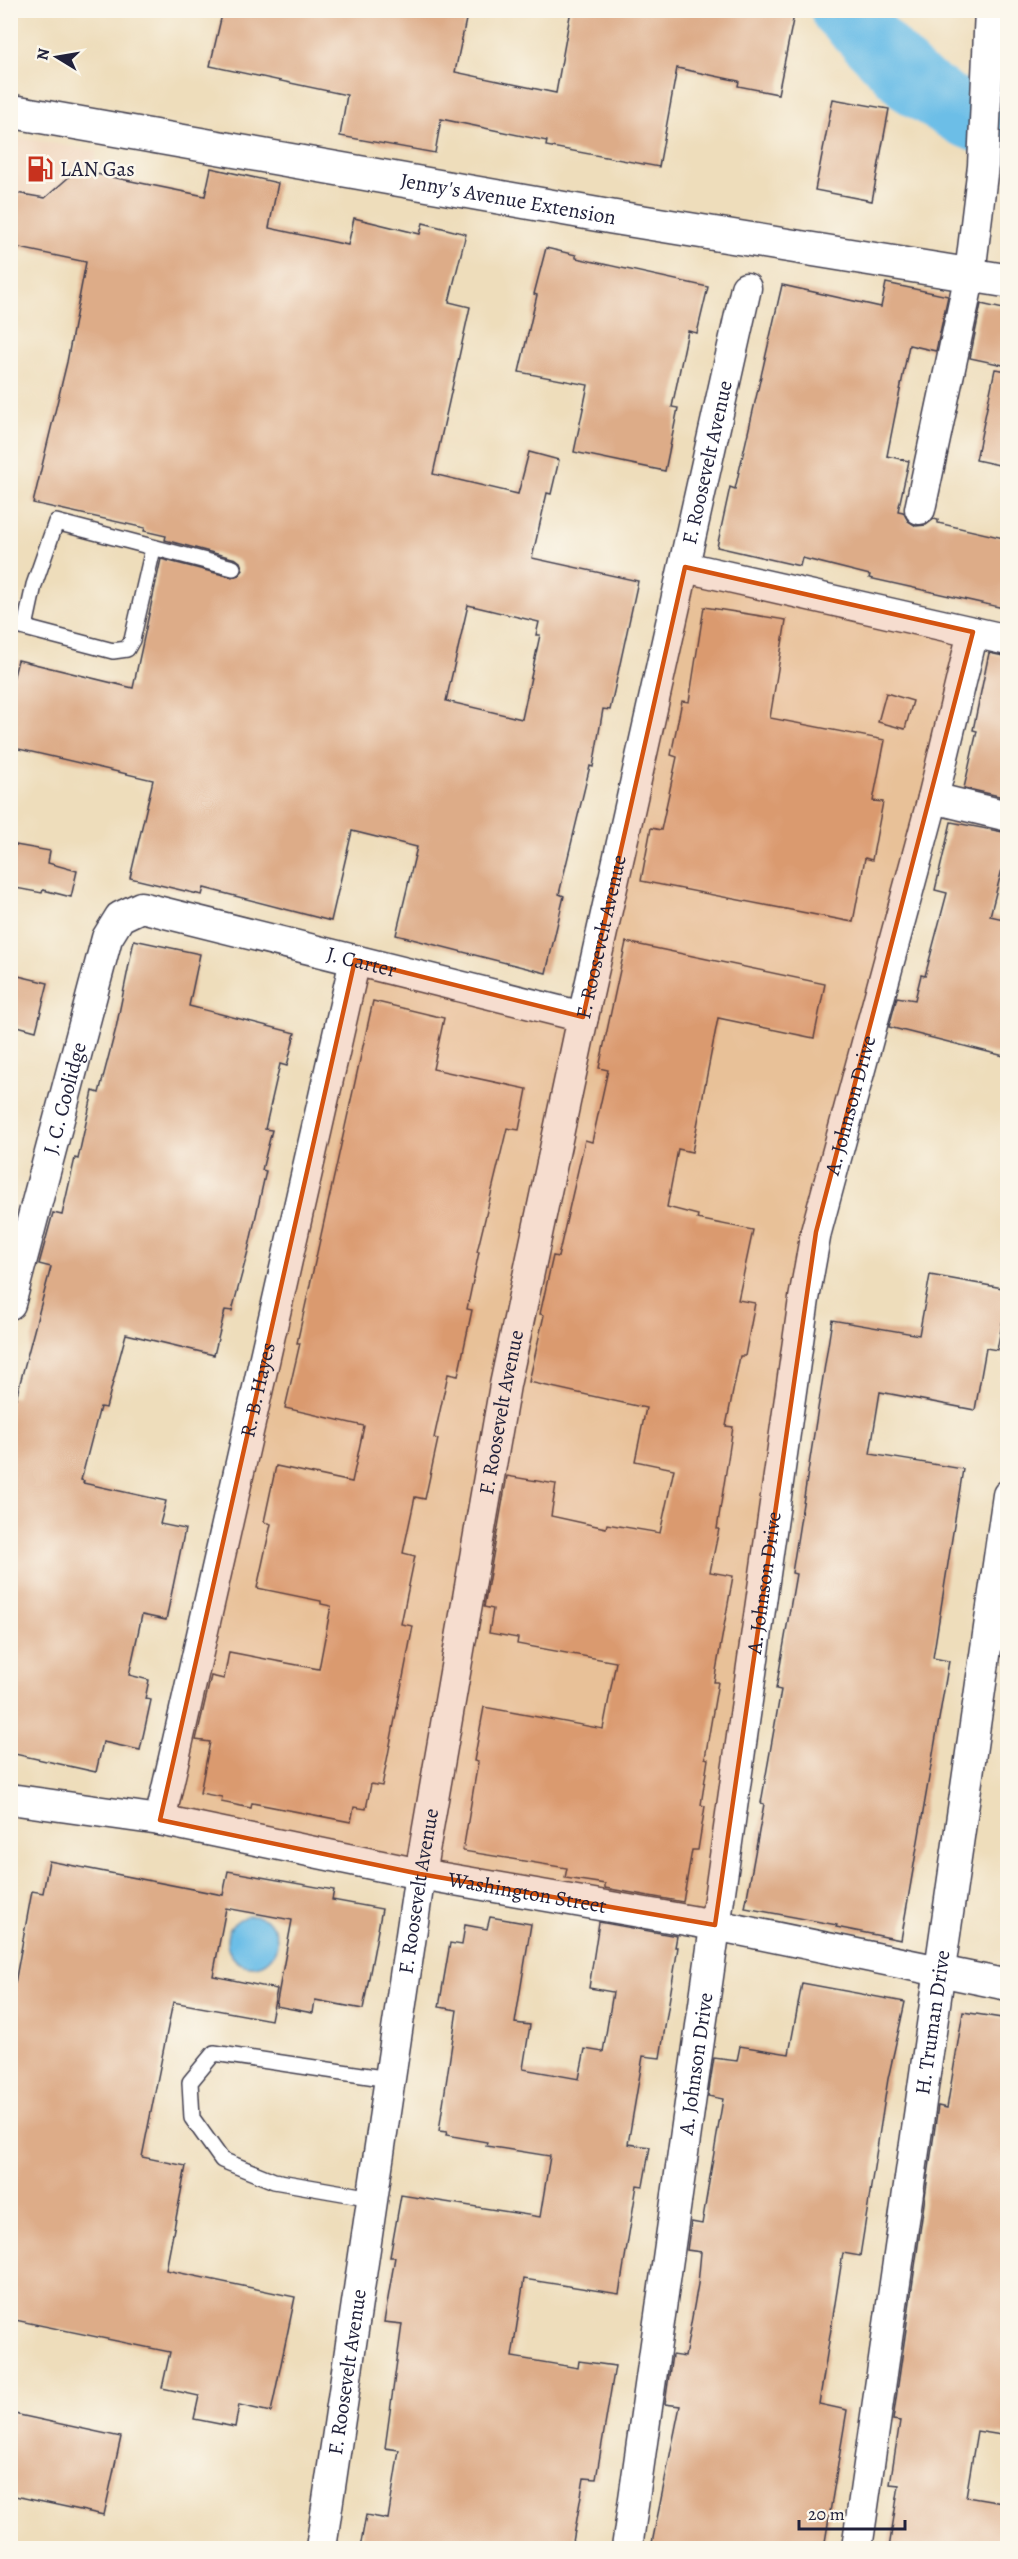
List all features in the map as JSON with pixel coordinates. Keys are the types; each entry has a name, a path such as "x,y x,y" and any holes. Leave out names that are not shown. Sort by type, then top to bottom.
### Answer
{"street":[{"path":"920,509 970,274 983,166 990,10"},
{"name":"Jenny's Avenue Extension","path":"10,111 612,217 1008,281"},
{"name":"F. Roosevelt Avenue","path":"321,2548 420,1874 505,1385 584,1017 746,288"},
{"path":"685,567 1008,640"},
{"name":"A. Johnson Drive","path":"627,2548 804,1299 816,1232 933,798 973,632"},
{"path":"933,798 1008,816"},
{"name":"J. Carter","path":"141,907 584,1017"},
{"name":"J. C. Coolidge","path":"10,1304 107,938 120,917 141,907"},
{"name":"R. B. Hayes","path":"160,1820 355,960"},
{"name":"H. Truman Drive","path":"856,2548 1008,1495"},
{"name":"Washington Street","path":"10,1799 160,1820 420,1874 715,1925 1008,1985"}],"lane":[{"path":"153,549 132,640 127,649 113,651 18,626 56,522 233,568"},
{"path":"372,2198 274,2181 222,2160 192,2118 190,2082 214,2053 389,2079"}],"highlighted area":[{"path":"685,567 973,632 816,1232 715,1925 420,1874 160,1820 355,960 583,1017"}],"shaded area":[{"path":"10,136 97,151 88,205 11,192"}],"water":[{"path":"247,1916 257,1916 270,1923 277,1936 277,1946 270,1959 257,1966 247,1966 238,1962 231,1955 227,1946 227,1936 231,1927 238,1920"}],"building":[{"path":"223,10 468,10 455,72 556,93 571,10 795,10 778,94 738,86 739,81 677,68 659,167 546,146 547,141 441,119 435,153 340,136 347,95 210,66"},
{"path":"833,99 889,109 872,201 815,190"},
{"path":"211,168 278,183 269,228 348,245 354,218 420,234 423,223 466,234 449,302 470,307 433,474 518,494 529,452 559,460 551,494 547,493 532,558 638,581 610,710 603,709 593,767 590,766 559,894 564,896 546,973 396,935 417,847 352,831 331,921 204,888 202,895 130,878 153,780 10,747 10,691 18,660 133,688 161,559 231,577 239,575 243,570 236,559 165,540 166,536 144,531 145,528 33,503 67,362 86,262 10,246 10,192 45,198 77,170 205,196","holes":["468,605 539,622 536,635 540,635 522,719 446,701"]},
{"path":"546,248 576,255 576,258 708,287 697,333 688,331 672,407 678,408 665,471 574,452 588,385 519,372 537,295 534,294"},
{"path":"886,283 948,296 936,351 909,345 887,456 909,461 898,511 903,512 908,521 916,526 926,525 934,519 938,520 938,523 1008,539 1008,609 869,578 870,575 802,558 800,566 717,547 730,487 735,489 782,285 881,307"},
{"path":"981,304 1008,310 1008,366 970,358"},
{"path":"995,369 1008,371 1008,467 976,460"},
{"path":"704,607 786,620 770,718 885,740 873,801 883,802 872,860 865,858 853,922 641,881 651,828 661,830 677,757 671,755 682,701 689,702"},
{"path":"989,653 1008,657 1008,798 964,788 977,731 973,730"},
{"path":"886,693 913,701 905,729 878,722"},
{"path":"951,822 1008,833 1008,846 990,916 1008,920 1008,1057 889,1027 897,997 915,1000 921,975 925,976 947,893 935,890"},
{"path":"10,844 50,851 48,863 77,871 71,897 43,890 42,893 10,887"},
{"path":"134,940 200,954 189,1006 295,1033 287,1066 280,1064 265,1129 272,1130 262,1170 266,1171 248,1251 232,1311 225,1310 214,1355 126,1334 106,1408 100,1407 81,1480 84,1481 83,1483 166,1501 160,1524 185,1529 166,1620 142,1615 129,1675 149,1680 145,1699 151,1700 140,1750 103,1742 96,1772 10,1753 10,1396 16,1398 51,1267 39,1264 53,1213 62,1215 75,1158 78,1159 93,1091 99,1093 116,1028"},
{"path":"626,942 825,984 814,1038 718,1018 692,1152 678,1149 667,1207 698,1215 697,1219 753,1230 738,1300 755,1303 745,1356 740,1356 726,1426 733,1427 717,1529 719,1529 710,1572 733,1576 714,1682 718,1682 705,1758 708,1759 701,1805 705,1806 698,1850 692,1850 683,1902 605,1888 605,1884 565,1878 567,1868 463,1851 478,1762 474,1761 484,1707 603,1729 616,1662 517,1644 518,1638 489,1633 493,1609 484,1607 507,1476 556,1484 551,1516 606,1528 607,1524 660,1533 674,1469 635,1461 646,1408 529,1382 544,1315 540,1314 553,1256 558,1257 585,1140 592,1142 608,1070 599,1068"},
{"path":"10,974 48,983 36,1031 10,1024"},
{"path":"373,1001 444,1018 433,1069 527,1089 519,1130 507,1128 477,1252 479,1252 467,1309 472,1310 458,1376 448,1374 434,1438 438,1439 425,1499 415,1497 403,1553 415,1556 401,1624 413,1626 382,1786 371,1784 366,1809 354,1807 351,1822 252,1803 251,1808 221,1802 222,1797 200,1793 210,1742 196,1740 211,1676 224,1679 229,1652 319,1669 331,1606 321,1604 321,1601 257,1588 271,1524 264,1522 276,1466 352,1482 364,1426 285,1408 300,1343 297,1343"},
{"path":"930,1275 1008,1289 1008,1294 997,1350 986,1348 975,1410 880,1392 870,1454 963,1469 933,1658 949,1661 901,1940 836,1927 837,1925 745,1908 764,1804 761,1803 781,1690 776,1689 796,1574 792,1573 832,1320 919,1335"},
{"path":"49,1861 223,1895 228,1871 334,1890 332,1900 382,1909 363,2009 315,2000 313,2013 276,2006 292,1920 226,1908 213,1976 277,1989 271,2020 173,2002 142,2157 186,2166 166,2270 295,2297 271,2412 239,2405 235,2427 194,2419 199,2396 162,2388 170,2352 10,2319 10,1982 15,1983 32,1891 43,1893"},
{"path":"490,1917 531,1924 515,2023 530,2025 523,2069 579,2079 585,2049 603,2052 613,1992 589,1988 599,1922 677,1936 675,1947 678,1947 660,2058 643,2056 628,2144 650,2147 643,2186 637,2185 619,2294 524,2279 512,2357 578,2368 579,2361 615,2366 596,2479 584,2478 572,2548 360,2548 366,2515 388,2519 399,2450 385,2448 402,2324 384,2322 395,2257 390,2257 401,2195 540,2217 550,2156 486,2146 487,2142 446,2135 447,2132 439,2131 457,2010 439,2007 450,1943 462,1945 465,1925 487,1929"},
{"path":"802,1983 905,2002 888,2079 860,2256 843,2253 819,2404 847,2410 824,2548 651,2548 680,2406 665,2404 672,2355 685,2357 698,2284 701,2252 687,2250 691,2222 702,2224 723,2099 708,2096 714,2058 737,2061 740,2046 789,2054"},
{"path":"963,2012 1008,2019 1008,2436 977,2431 966,2497 1008,2504 1008,2548 889,2548 899,2485 890,2484 900,2421 893,2420 938,2106 947,2108"},
{"path":"10,2413 121,2437 104,2515 10,2495"}],"waterway":[{"path":"842,10 913,83 964,115 1008,133"}],"place":[{"name":"LAN Gas","path":"40,169"}]}
